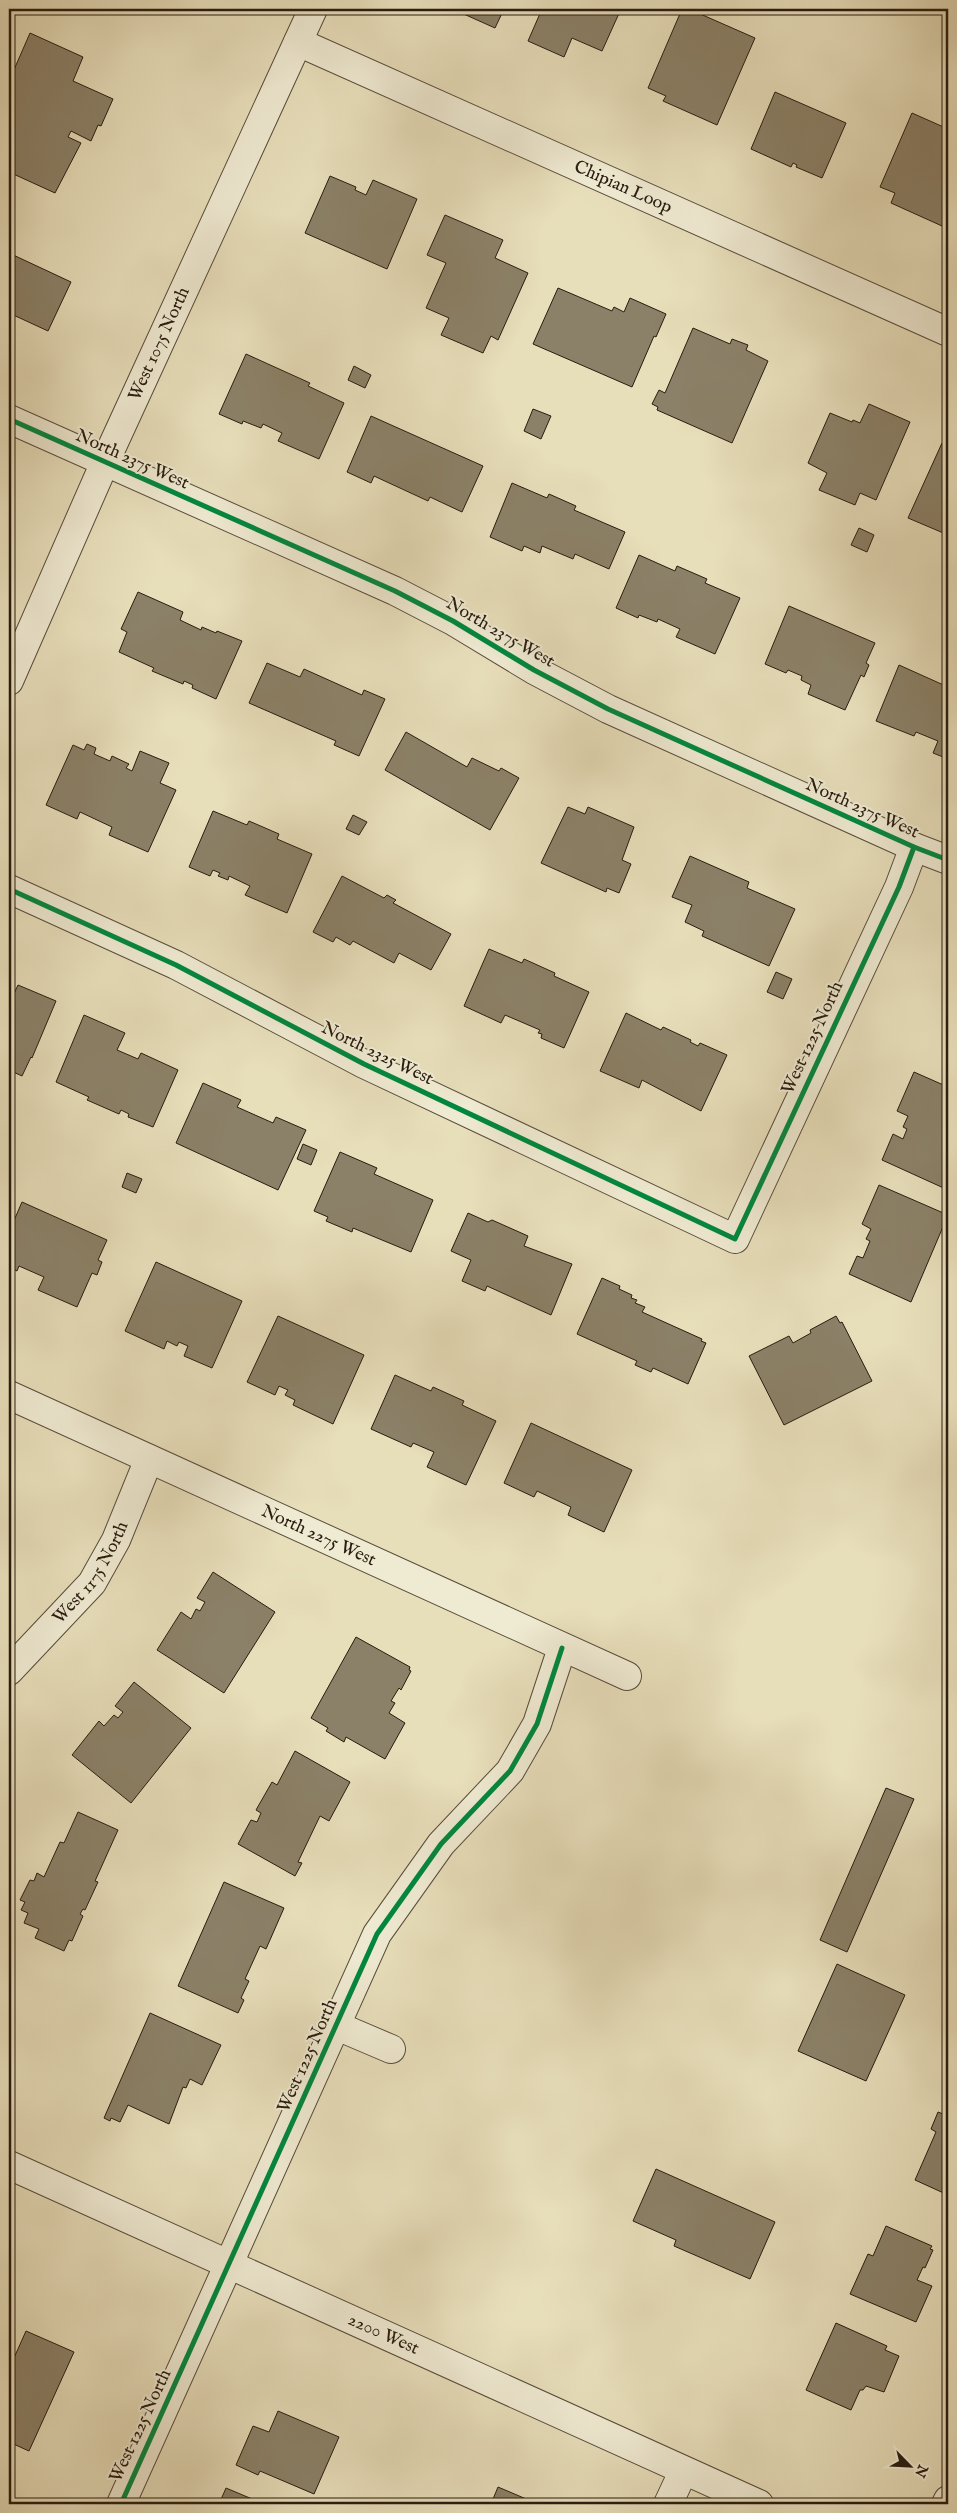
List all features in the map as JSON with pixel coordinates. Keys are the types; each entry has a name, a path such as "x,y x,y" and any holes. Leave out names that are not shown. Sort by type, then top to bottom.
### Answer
{"street":[{"name":"West 1075 North","path":"9,681 105,462 313,9"},
{"name":"Chipian Loop","path":"298,42 948,332"},
{"name":"North 2375 West","path":"9,420 395,591 453,621 534,670 608,709 914,847 948,860"},
{"name":"West 1225 North","path":"735,1238 898,886 914,847"},
{"name":"North 2325 West","path":"9,889 176,965 364,1064 735,1238"},
{"name":"North 2275 West","path":"9,1396 627,1676"},
{"name":"West 1175 North","path":"9,1671 92,1583 116,1540 149,1459"},
{"name":"West 1225 North","path":"120,2504 230,2264 377,1934 440,1844 510,1771 537,1724 562,1648"},
{"path":"336,2026 391,2049"},
{"name":"2200 West","path":"9,2165 230,2264 683,2472 760,2504"},
{"path":"668,2504 683,2472"},
{"path":"946,2504 948,2500"}],"building":[{"path":"458,9 504,9 495,28 457,11"},
{"path":"542,9 621,9 602,51 572,38 564,57 528,41"},
{"path":"682,9 689,9 755,38 717,125 663,101 666,96 648,88"},
{"path":"30,33 83,57 73,81 113,99 101,126 98,125 91,141 71,131 68,137 81,143 55,193 9,172 9,70 13,72"},
{"path":"775,92 846,123 822,178 796,167 797,165 793,163 791,167 751,149"},
{"path":"912,113 948,129 948,212 942,226 891,203 895,193 880,187"},
{"path":"330,176 356,187 355,190 366,195 373,180 417,199 387,269 305,233"},
{"path":"445,215 503,240 495,258 528,273 498,340 491,336 483,353 441,335 449,318 426,308 446,263 427,255"},
{"path":"9,253 71,282 48,331 9,313"},
{"path":"558,288 612,311 614,307 624,312 630,298 666,314 656,337 654,336 632,387 533,344"},
{"path":"693,328 730,344 732,339 748,345 746,350 768,361 732,443 657,410 658,407 652,404 659,390 665,393"},
{"path":"246,354 310,383 308,386 344,403 319,459 278,441 282,433 263,424 261,428 243,421 242,424 219,414"},
{"path":"354,366 371,375 365,388 348,380"},
{"path":"869,404 910,422 876,500 860,493 855,505 819,490 827,473 808,463 830,413 852,422 853,420 860,423"},
{"path":"533,409 551,416 541,439 524,431"},
{"path":"371,416 483,466 462,512 430,497 428,501 374,476 371,483 347,472"},
{"path":"942,443 948,446 948,535 908,518"},
{"path":"512,483 547,498 549,494 576,506 574,510 625,532 609,569 575,554 573,559 542,546 540,553 524,546 522,551 490,537"},
{"path":"859,528 874,535 867,552 851,545"},
{"path":"639,555 675,571 677,566 707,579 705,583 740,598 715,654 676,637 680,629 658,619 657,622 639,615 638,618 616,608"},
{"path":"138,592 183,612 180,620 201,630 202,627 216,633 217,631 242,641 216,699 192,688 193,685 184,681 183,684 152,671 154,668 119,652 127,632 121,629"},
{"path":"789,606 875,643 866,663 869,665 864,677 861,675 845,710 808,694 811,685 801,680 802,676 788,670 786,673 765,664"},
{"path":"267,663 300,677 304,669 362,695 364,690 385,699 359,756 334,745 336,741 249,703"},
{"path":"899,665 948,687 948,759 933,753 938,741 916,732 914,736 876,721"},
{"path":"406,732 467,767 472,758 499,771 501,768 519,778 490,830 385,770"},
{"path":"87,744 96,748 94,754 110,761 112,756 129,764 126,768 132,771 140,751 169,763 160,783 176,790 148,852 109,835 112,827 80,812 77,819 46,805 73,745 84,750"},
{"path":"568,807 585,814 588,807 634,827 622,860 631,864 619,893 607,888 606,892 541,863"},
{"path":"213,811 247,825 249,821 279,834 277,839 312,854 287,913 245,895 250,886 229,876 228,880 218,876 220,873 213,870 210,876 189,867"},
{"path":"353,815 367,822 359,835 346,829"},
{"path":"690,856 749,882 747,888 795,909 769,966 702,936 704,931 685,922 692,905 672,897"},
{"path":"342,876 384,898 387,895 396,900 393,903 451,934 431,970 399,953 394,963 353,941 350,945 336,937 333,942 313,932"},
{"path":"489,949 522,963 524,959 555,973 554,976 589,992 564,1048 541,1038 542,1034 538,1033 540,1030 505,1015 501,1023 464,1006"},
{"path":"776,972 792,979 783,999 767,992"},
{"path":"18,985 56,1001 32,1058 22,1076 9,1070 9,1004"},
{"path":"626,1013 661,1030 663,1027 691,1040 690,1042 698,1046 700,1043 727,1055 701,1111 642,1080 639,1088 600,1071"},
{"path":"84,1015 125,1033 117,1050 138,1059 141,1053 178,1070 153,1127 128,1117 129,1114 121,1110 119,1114 87,1100 89,1097 56,1082"},
{"path":"914,1072 948,1087 948,1190 882,1160 893,1134 903,1139 907,1129 903,1127 908,1116 897,1111"},
{"path":"203,1083 241,1100 237,1107 273,1123 276,1117 306,1130 278,1190 176,1143"},
{"path":"303,1144 317,1150 311,1165 297,1159"},
{"path":"340,1152 377,1168 374,1174 433,1200 411,1252 353,1228 352,1232 326,1221 328,1217 314,1211"},
{"path":"127,1173 142,1179 136,1193 122,1187"},
{"path":"879,1185 948,1215 911,1302 849,1274 857,1256 863,1258 870,1241 866,1239 871,1229 862,1224"},
{"path":"22,1202 107,1240 98,1260 102,1262 97,1275 92,1273 77,1307 38,1290 44,1277 19,1266 17,1271 9,1267 9,1232"},
{"path":"468,1213 488,1222 492,1220 528,1236 524,1246 572,1264 551,1315 487,1286 485,1291 462,1281 471,1260 451,1251"},
{"path":"156,1262 242,1301 212,1368 184,1356 188,1346 179,1342 177,1346 167,1341 164,1349 125,1331"},
{"path":"602,1278 620,1286 619,1289 632,1295 631,1298 637,1300 635,1303 645,1307 642,1312 702,1339 701,1341 706,1343 688,1384 653,1368 651,1372 635,1365 637,1361 577,1334"},
{"path":"278,1316 364,1355 333,1424 293,1405 295,1400 285,1395 288,1390 279,1386 275,1395 247,1382"},
{"path":"836,1316 840,1323 842,1322 872,1381 784,1425 749,1356 789,1336 793,1343 811,1333 810,1330"},
{"path":"395,1375 431,1391 433,1387 464,1401 462,1405 496,1421 466,1485 427,1467 434,1452 413,1443 411,1447 371,1429"},
{"path":"531,1423 632,1470 604,1532 568,1515 571,1507 537,1491 534,1497 504,1483"},
{"path":"213,1572 275,1612 224,1693 157,1650 181,1612 191,1619 196,1609 200,1611 205,1602 197,1598"},
{"path":"356,1637 410,1667 409,1670 411,1671 401,1690 399,1688 391,1701 395,1703 389,1713 405,1723 385,1759 346,1737 344,1742 326,1731 328,1728 311,1718"},
{"path":"134,1682 191,1728 131,1803 72,1755 99,1721 104,1726 114,1715 118,1718 123,1712 115,1706"},
{"path":"295,1751 350,1782 329,1821 320,1816 298,1862 302,1863 295,1876 238,1844 251,1820 257,1822 261,1813 256,1810 272,1782 277,1785"},
{"path":"886,1788 914,1799 847,1952 820,1940"},
{"path":"78,1812 118,1830 95,1881 98,1882 85,1910 83,1909 80,1914 83,1916 72,1941 69,1940 64,1951 35,1938 39,1929 24,1923 28,1913 21,1910 25,1902 20,1900 30,1880 34,1881 37,1873 44,1877 60,1842 64,1843"},
{"path":"224,1882 284,1908 266,1949 260,1946 245,1979 249,1981 241,1998 244,2000 238,2013 178,1986"},
{"path":"837,1964 905,1995 866,2081 798,2051"},
{"path":"150,2013 221,2045 202,2085 190,2079 186,2088 183,2087 169,2124 128,2105 120,2122 111,2118 110,2121 104,2118"},
{"path":"938,2112 948,2116 948,2195 915,2180 936,2132 931,2129"},
{"path":"656,2169 775,2222 750,2279 674,2246 676,2240 633,2221"},
{"path":"886,2226 932,2246 930,2249 933,2250 917,2280 932,2286 916,2322 850,2294 868,2254 873,2256"},
{"path":"836,2323 887,2346 885,2350 899,2356 884,2392 866,2386 863,2390 860,2390 851,2410 806,2390"},
{"path":"26,2331 74,2352 29,2451 9,2442 9,2369"},
{"path":"278,2411 339,2437 314,2494 260,2471 258,2475 236,2465 253,2426 269,2432"},
{"path":"498,2487 538,2504 491,2504"},
{"path":"226,2488 264,2504 219,2504"}],"cycle path":[{"path":"9,419 395,591 453,621 534,670 608,709 914,847 948,860"},
{"path":"9,889 176,965 364,1064 735,1239 899,887 914,847"},
{"path":"121,2504 377,1934 441,1844 510,1771 537,1724 562,1648"}]}
